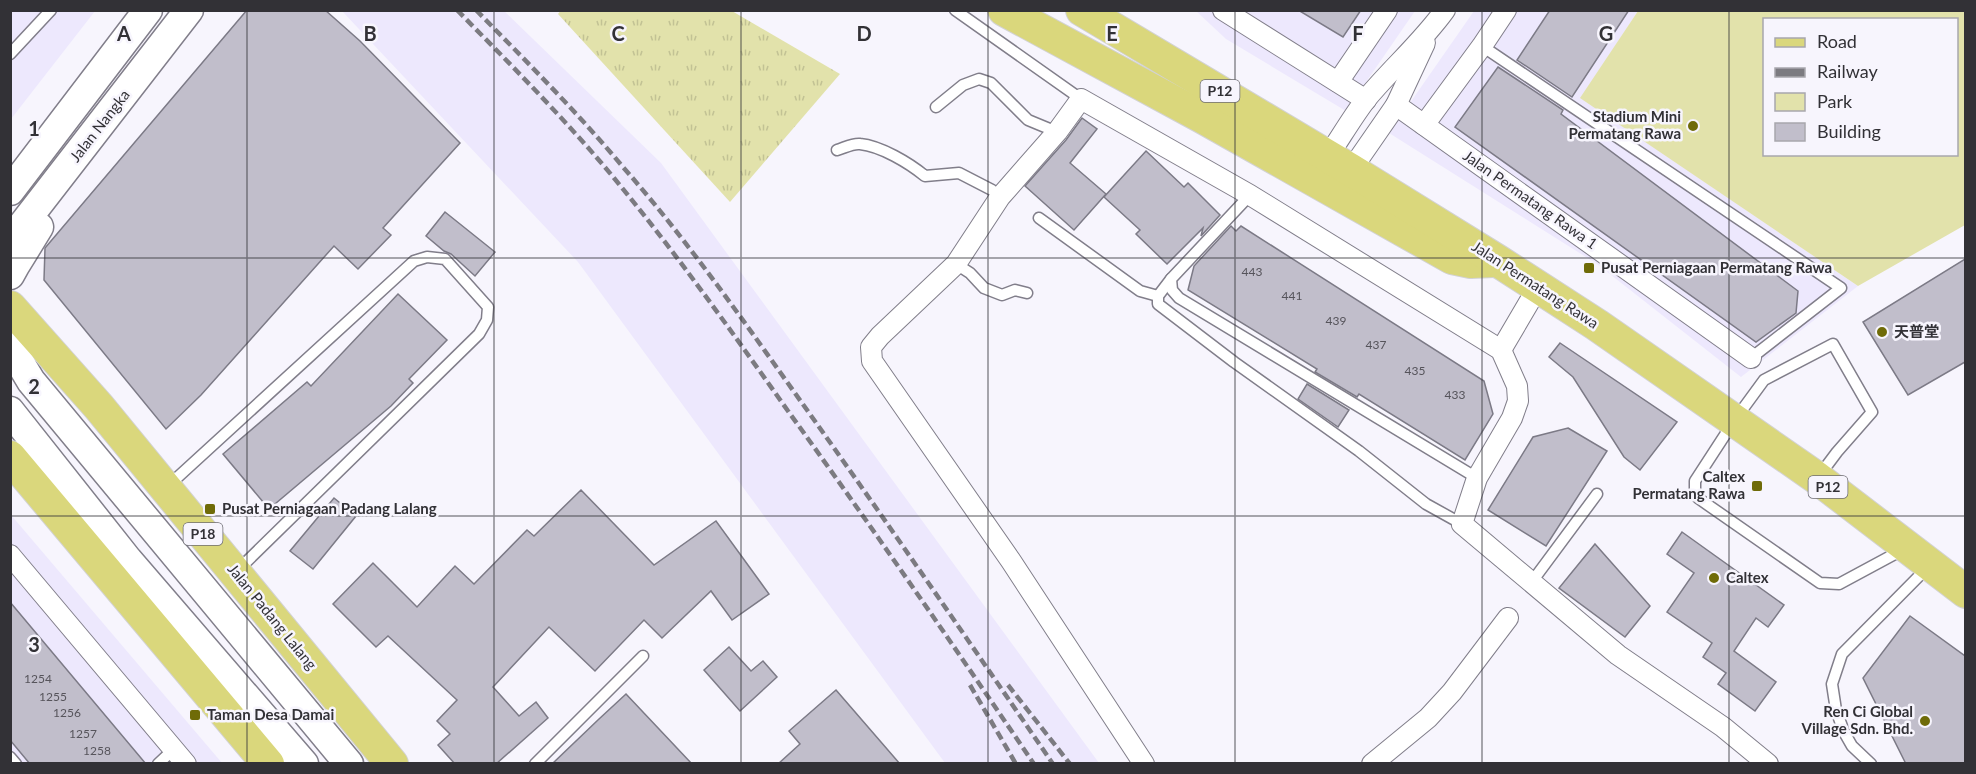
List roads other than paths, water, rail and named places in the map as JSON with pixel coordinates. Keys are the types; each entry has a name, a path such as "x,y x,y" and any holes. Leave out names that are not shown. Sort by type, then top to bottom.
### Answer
{"main road":[{"path":"1004,10 1202,117 1423,243 1452,258 1485,261"},
{"name":"Jalan Permatang Rawa","path":"1082,10 1116,19 1340,163 1485,261 1538,287 1597,325 1817,478 1965,592"},
{"name":"Jalan Padang Lalang","path":"10,307 99,407 392,764"},
{"path":"10,457 268,764"}],"street":[{"name":"Jalan Nangka","path":"10,191 148,10"},
{"name":"Jalan Nangka","path":"10,241 189,10"},
{"path":"1223,10 1366,99"},
{"path":"1338,82 1387,10"},
{"path":"1340,163 1366,99 1429,32 1445,10"},
{"path":"1424,125 1506,10"},
{"path":"1340,163 1396,105 1429,32"},
{"path":"1144,764 1011,561 872,361 871,347 956,264 1000,197 1057,132 1081,99 1250,195 1500,350 1517,387 1518,402 1512,418 1477,478 1462,524 1618,655 1723,727 1768,764"},
{"path":"10,275 118,104"},
{"name":"Jalan Permatang Rawa 1","path":"1396,105 1751,358"},
{"path":"1500,350 1538,287"},
{"path":"10,346 31,381 350,764"},
{"path":"10,411 128,560 304,764"},
{"path":"10,555 180,756"},
{"path":"1372,764 1428,718 1452,692 1508,618"}],"lane":[{"path":"10,54 51,10"},
{"path":"955,10 1081,99"},
{"path":"1482,46 1841,288 1751,358"},
{"path":"936,107 963,85 980,79 992,83 1028,120 1057,132"},
{"path":"837,150 858,143 874,147 910,165 925,176 959,173 992,190 1000,197"},
{"path":"1250,195 1171,279 1158,296 1158,304 1234,362 1359,451 1426,504 1462,524"},
{"path":"1039,218 1140,291 1158,296"},
{"path":"166,488 414,261 427,257 445,259 488,307 487,321 479,334 235,572"},
{"path":"956,264 970,273 984,288 1002,295 1015,290 1027,293"},
{"path":"1171,279 1172,290 1179,298 1477,478"},
{"path":"1817,478 1872,412 1833,344 1764,380 1695,481 1698,498 1820,583 1839,584 1918,556"},
{"path":"1531,583 1597,494"},
{"path":"1871,764 1852,746 1844,732 1836,710 1832,684 1842,654 1918,556"},
{"path":"535,764 643,656"},
{"path":"158,764 180,756"},
{"path":"10,757 16,764"}],"railway":[{"path":"457,10 576,135 659,235 725,322 850,498 1034,764"},
{"path":"476,10 588,126 693,253 865,493 1053,764"},
{"path":"970,685 1016,764"},
{"path":"1008,685 1070,764"}],"place":[{"name":"Stadium Mini Permatang Rawa","path":"1693,126"},
{"name":"Pusat Perniagaan Permatang Rawa","path":"1589,268"},
{"name":"天普堂","path":"1882,332"},
{"name":"Caltex Permatang Rawa","path":"1757,486"},
{"name":"Pusat Perniagaan Padang Lalang","path":"210,509"},
{"name":"Caltex","path":"1714,578"},
{"name":"Taman Desa Damai","path":"195,715"},
{"name":"Ren Ci Global Village Sdn. Bhd.","path":"1925,721"}]}
